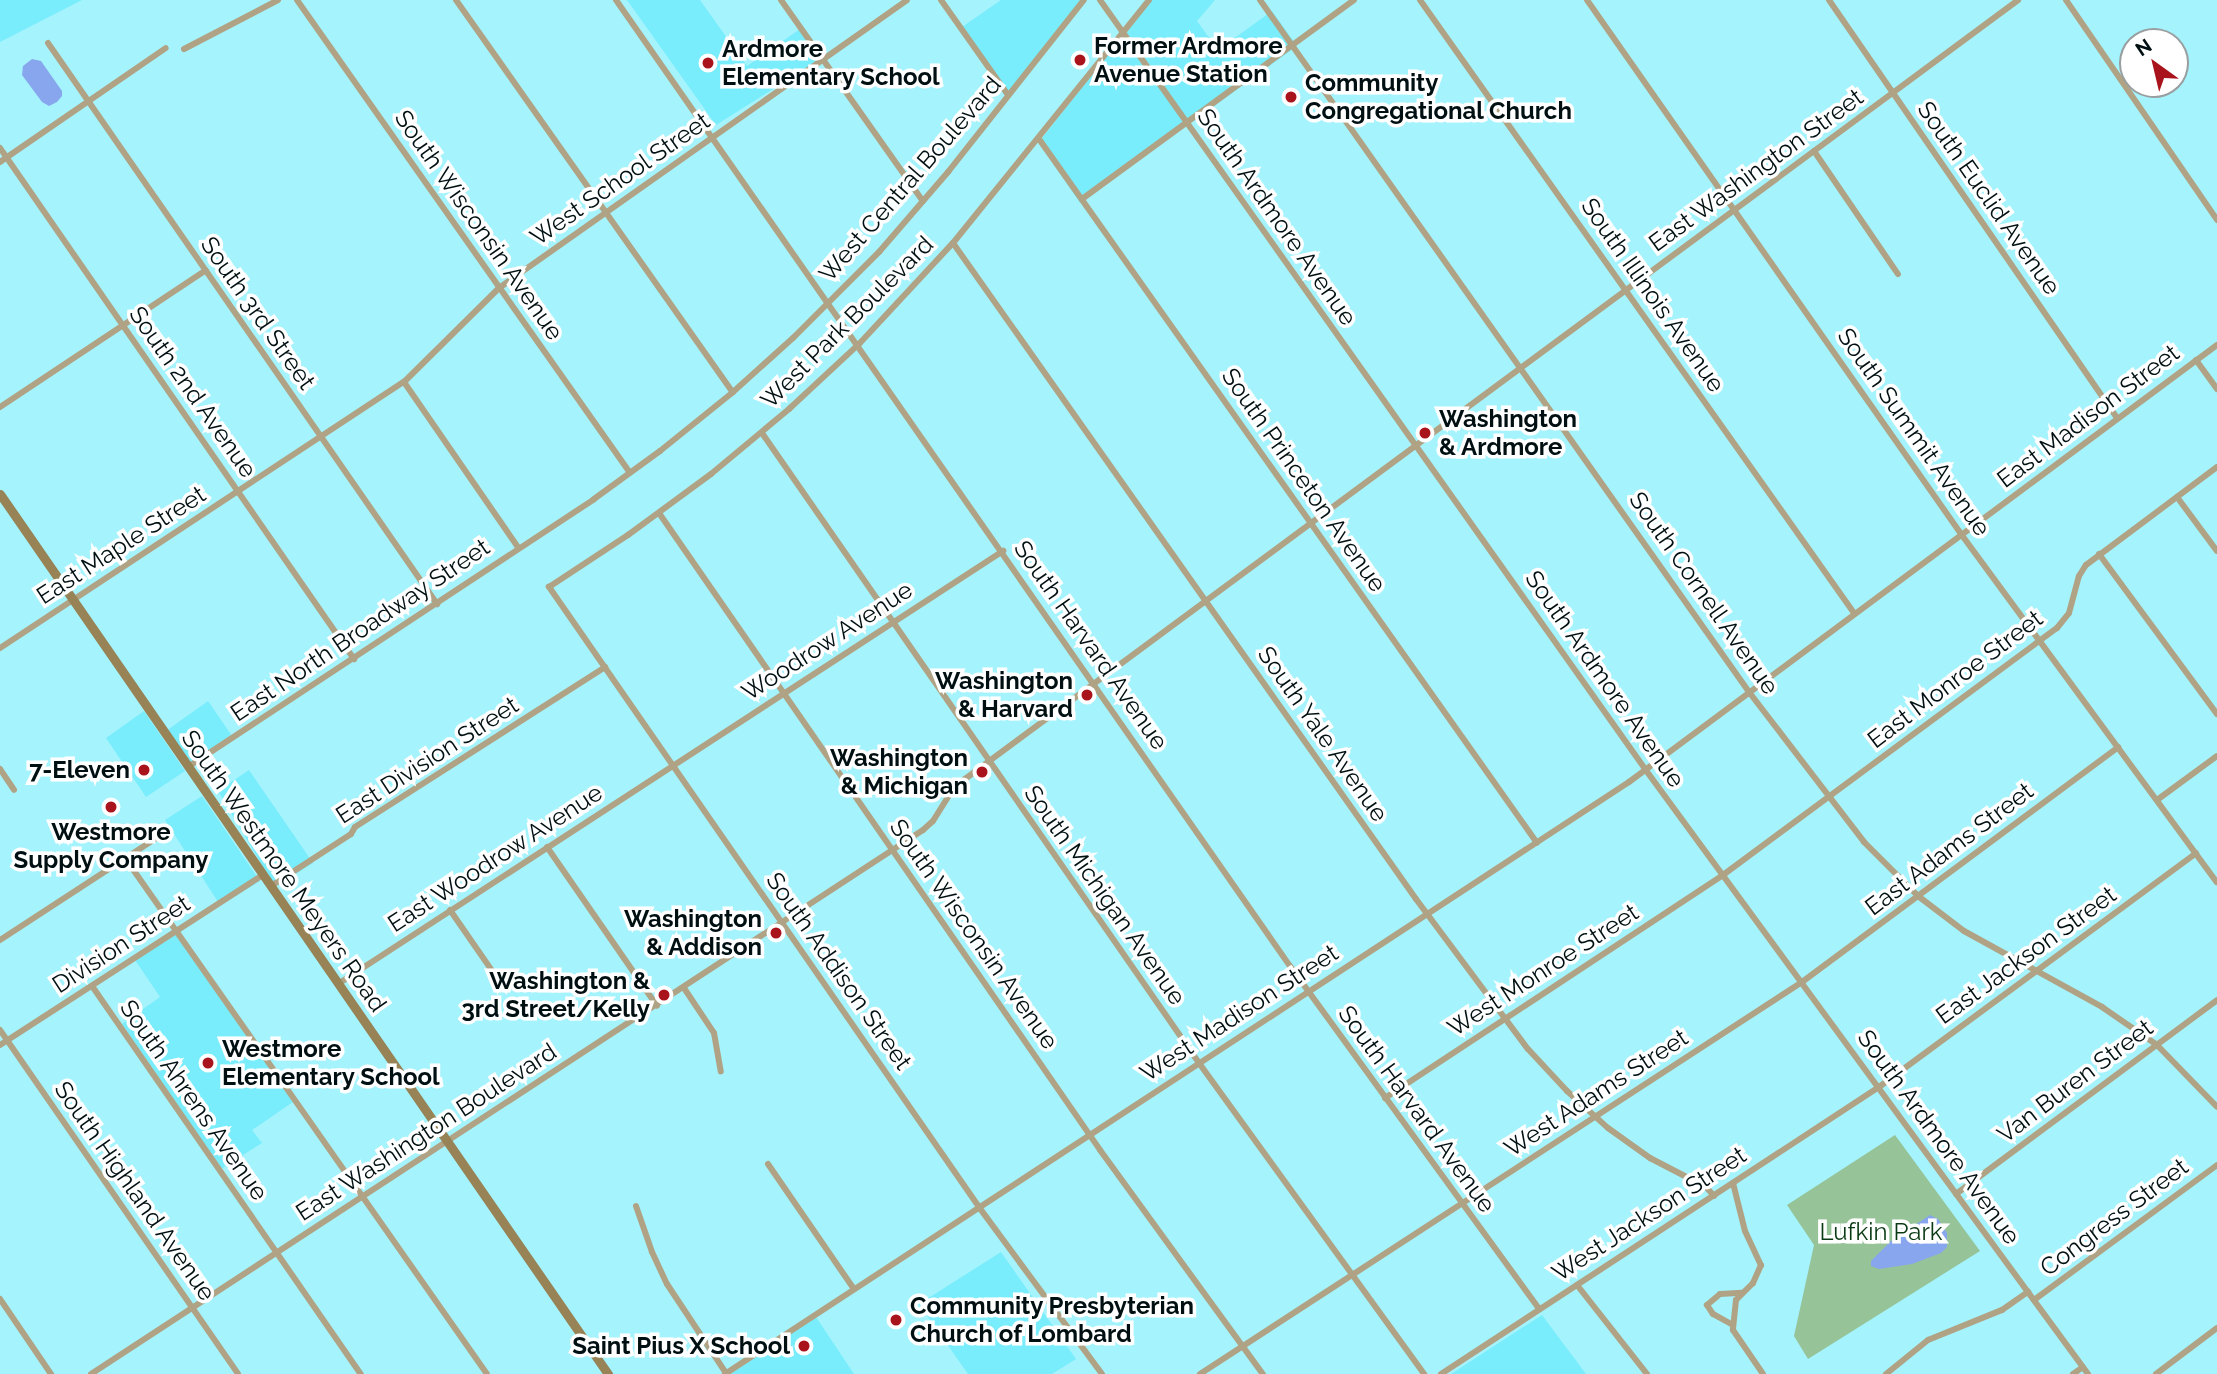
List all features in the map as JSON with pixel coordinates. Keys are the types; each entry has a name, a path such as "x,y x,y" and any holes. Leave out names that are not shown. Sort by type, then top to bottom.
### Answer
{"street":[{"path":"184,49 278,0"},
{"name":"South Wisconsin Avenue","path":"297,0 630,473"},
{"path":"456,0 733,392"},
{"name":"South Harvard Avenue","path":"616,0 859,344 1308,992 1539,1309"},
{"path":"781,0 923,201"},
{"name":"West School Street","path":"404,382 499,288 906,0"},
{"path":"941,0 1008,95"},
{"name":"West Central Boulevard","path":"518,547 630,473 733,392 830,303 923,201 1084,0"},
{"name":"South Ardmore Avenue","path":"1100,0 1645,769 2088,1374"},
{"name":"West Park Boulevard","path":"549,586 659,513 762,433 859,344 953,243 1149,0"},
{"name":"South Cornell Avenue","path":"1260,0 1749,692 1870,849 1918,895 1964,931 2102,1007 2157,1045 2217,1107"},
{"path":"1082,199 1354,0"},
{"name":"South Illinois Avenue","path":"1420,0 1854,613"},
{"name":"South Summit Avenue","path":"1587,0 1961,534 2217,882"},
{"name":"South Euclid Avenue","path":"1829,0 2117,418"},
{"name":"East Washington Street","path":"1094,683 2018,0"},
{"path":"2066,0 2217,220"},
{"name":"South 3rd Street","path":"48,43 437,604"},
{"path":"0,162 166,48"},
{"name":"South Princeton Avenue","path":"1039,139 1537,843"},
{"name":"South 2nd Avenue","path":"0,148 354,659"},
{"path":"1814,151 1898,274"},
{"name":"South Yale Avenue","path":"953,243 1427,914 1543,1067 1596,1117 1650,1158 1706,1187 1714,1196"},
{"path":"0,407 206,270"},
{"name":"East Madison Street","path":"1645,769 2217,345"},
{"path":"2196,360 2217,389"},
{"path":"404,382 518,547"},
{"name":"East Maple Street","path":"0,648 72,598 404,382"},
{"name":"South Michigan Avenue","path":"762,433 1199,1063 1424,1374"},
{"name":"East Monroe Street","path":"1723,875 2040,641 2064,621 2071,606 2078,576 2099,554 2217,467"},
{"name":"South Westmore Meyers Road","path":"0,494 608,1374"},
{"path":"2177,497 2217,551"},
{"name":"South Wisconsin Avenue","path":"659,513 1090,1134 1264,1374"},
{"name":"East North Broadway Street","path":"188,767 437,604 518,547"},
{"name":"Woodrow Avenue","path":"673,764 1003,551"},
{"path":"2099,554 2217,714"},
{"name":"South Addison Street","path":"549,586 979,1207 1102,1374"},
{"name":"East Division Street","path":"271,886 351,834 355,827 606,667"},
{"name":"East Washington Boulevard","path":"92,1374 930,825 957,786 1094,683"},
{"name":"East Adams Street","path":"1802,982 2118,747"},
{"path":"2157,800 2217,756"},
{"name":"East Woodrow Avenue","path":"338,984 673,764"},
{"path":"0,769 14,790"},
{"name":"West Madison Street","path":"854,1289 1537,843 1645,769"},
{"path":"0,940 167,831"},
{"path":"547,847 657,1006"},
{"name":"East Jackson Street","path":"1879,1087 2196,853"},
{"path":"125,858 487,1374"},
{"name":"Division Street","path":"0,1045 263,875"},
{"name":"West Monroe Street","path":"1385,1098 1723,875"},
{"path":"450,911 504,988"},
{"name":"West Adams Street","path":"1200,1374 1802,982"},
{"name":"South Ahrens Avenue","path":"92,986 361,1374"},
{"path":"684,988 714,1032 721,1071"},
{"name":"Van Buren Street","path":"1956,1194 2217,1000"},
{"name":"South Highland Avenue","path":"0,1030 238,1374"},
{"name":"West Jackson Street","path":"1441,1374 1879,1087"},
{"path":"636,1206 652,1252 667,1284 726,1373 854,1289 768,1164"},
{"name":"Congress Street","path":"2034,1300 2217,1165"},
{"path":"1733,1183 1745,1231 1761,1265 1753,1283 1736,1300 1733,1325"},
{"path":"1577,1285 1647,1374"},
{"path":"1886,1374 1928,1340 2002,1310 2028,1292"},
{"path":"1742,1293 1720,1294 1707,1305 1713,1314 1733,1325 1763,1374"},
{"path":"0,1299 51,1374"},
{"path":"2156,1374 2217,1328"},
{"path":"2073,1374 2083,1367"}],"shaded area":[{"path":"0,0 82,0 0,42"},
{"name":"Ardmore Elementary School","path":"627,0 700,0 747,66 800,29 821,59 716,125"},
{"path":"1001,0 1082,0 1008,93 962,27"},
{"path":"1151,0 1215,0 1197,21 1218,50 1272,11 1297,46 1080,203 1039,142"},
{"path":"32,59 41,61 62,91 57,102 49,106 42,102 22,75 23,66"},
{"path":"208,701 232,736 190,764 166,731"},
{"path":"144,711 185,771 146,797 106,738"},
{"path":"249,770 313,863 275,887 218,791"},
{"path":"202,796 260,881 220,905 165,820"},
{"name":"Westmore Elementary School","path":"176,933 293,1102 252,1130 262,1143 221,1169 122,1024 160,997 135,960"},
{"path":"1930,1215 1938,1219 1947,1233 1947,1247 1941,1253 1912,1264 1879,1269 1871,1266 1871,1261 1891,1241"},
{"path":"1001,1252 1076,1359 1052,1374 968,1374 919,1304"},
{"path":"1542,1315 1586,1374 1451,1374"},
{"name":"Saint Pius X School","path":"816,1317 854,1374 730,1374"}],"green space":[{"name":"Lufkin Park","path":"1895,1135 1980,1251 1808,1359 1794,1336 1814,1245 1787,1205"}],"place":[{"name":"Former Ardmore Avenue Station","path":"1080,60"},
{"name":"Ardmore Elementary School","path":"708,63"},
{"name":"Community Congregational Church","path":"1291,97"},
{"name":"Washington & Ardmore","path":"1425,433"},
{"name":"Washington & Harvard","path":"1087,695"},
{"name":"7-Eleven","path":"144,770"},
{"name":"Washington & Michigan","path":"982,772"},
{"name":"Westmore Supply Company","path":"111,807"},
{"name":"Washington & Addison","path":"776,933"},
{"name":"Washington & 3rd Street/Kelly","path":"664,995"},
{"name":"Westmore Elementary School","path":"208,1063"},
{"name":"Community Presbyterian Church of Lombard","path":"896,1320"},
{"name":"Saint Pius X School","path":"804,1346"}]}
